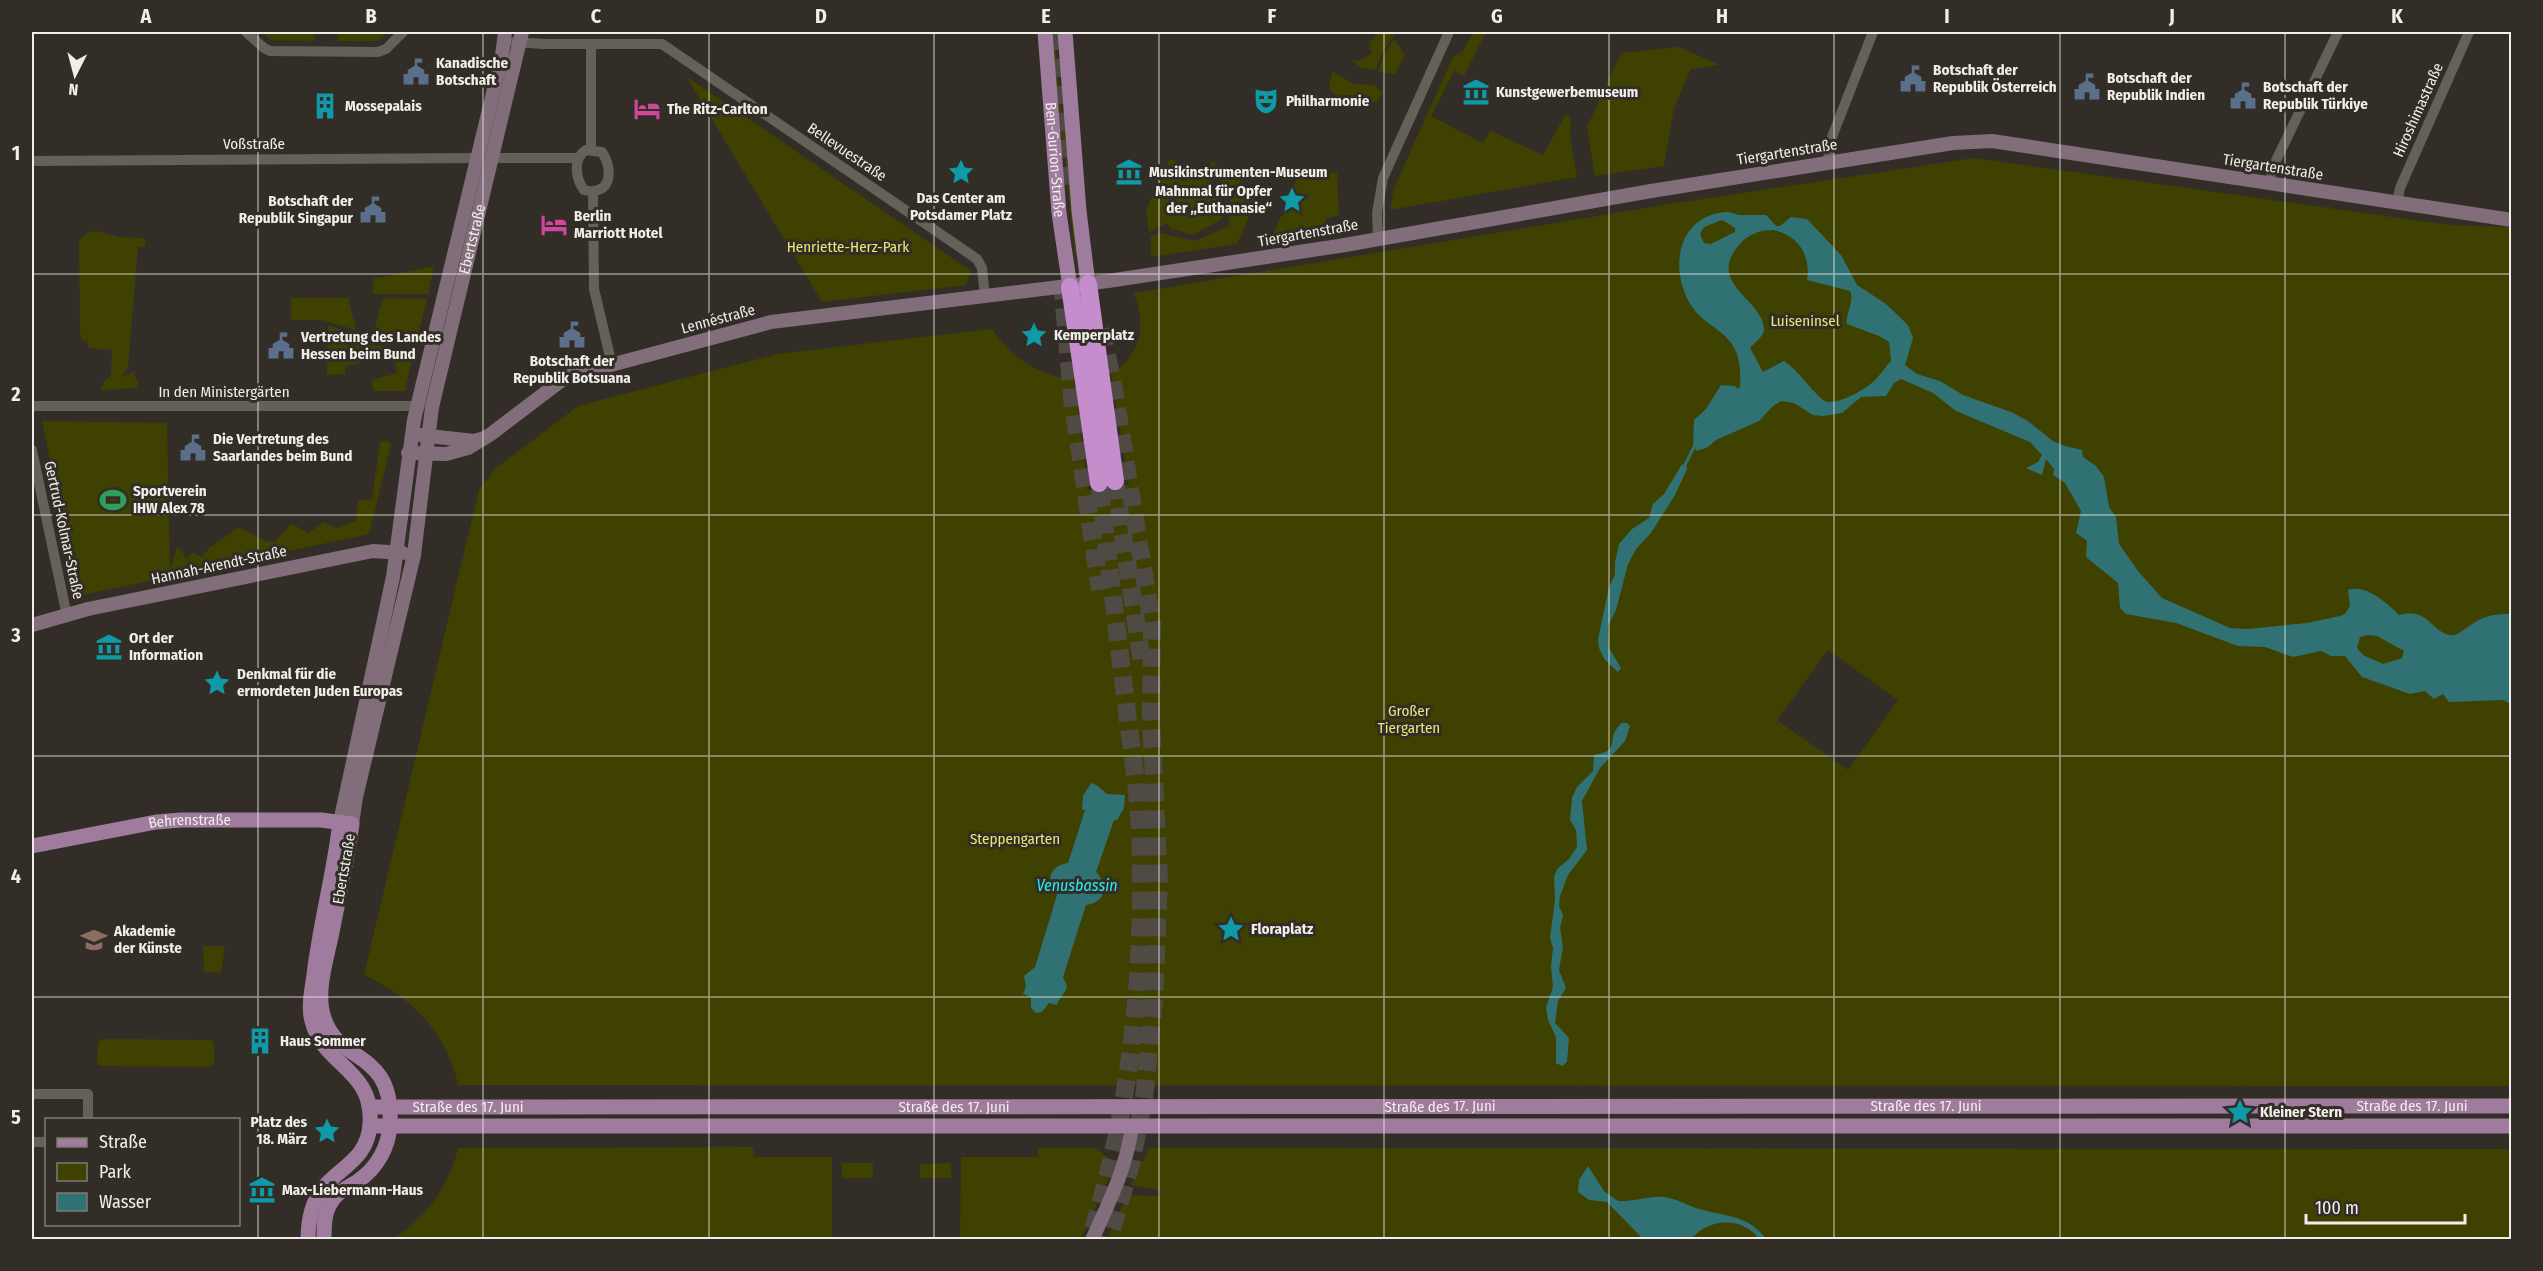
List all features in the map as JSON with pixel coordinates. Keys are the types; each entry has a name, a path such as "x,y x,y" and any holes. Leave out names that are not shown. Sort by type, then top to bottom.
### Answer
{"highway":[{"path":"1079,286 1107,482"}],"main road":[{"name":"Ben-Gurion-Straße","path":"1045,32 1058,202 1079,286"},
{"name":"Ben-Gurion-Straße","path":"1065,32 1078,211 1079,286"},
{"name":"Ebertstraße","path":"308,1239 315,1200 330,1181 360,1154 370,1126 369,1107 362,1084 319,1039 310,1015 315,963 346,823 396,552 411,434 505,36"},
{"name":"Ebertstraße","path":"324,1239 325,1218 332,1201 376,1164 386,1147 390,1126 388,1092 380,1074 342,1043 325,1021 322,1008 326,964 346,823 356,797 414,555 432,407 521,37"},
{"name":"Tiergartenstraße","path":"1079,286 1829,162 1953,143 1982,141 2511,220"},
{"path":"477,158 491,158"},
{"path":"985,297 1079,286"},
{"name":"Lennéstraße","path":"426,453 454,453 483,439 563,379 612,365 771,322 985,297"},
{"path":"411,434 474,441 483,439"},
{"path":"408,453 426,453"},
{"name":"Hannah-Arendt-Straße","path":"32,625 88,609 373,551 414,555"},
{"name":"Behrenstraße","path":"32,846 156,822 292,820 346,823"},
{"name":"Straße des 17. Juni","path":"369,1107 2511,1106"},
{"name":"Straße des 17. Juni","path":"370,1126 2511,1126"},
{"path":"1092,1239 1123,1172 1132,1126"}],"street":[{"path":"246,32 268,51 378,52 386,49 403,32"},
{"path":"1378,238 1377,213 1383,178 1449,32"},
{"path":"1829,162 1828,147 1873,32"},
{"path":"2270,183 2272,169 2338,32"},
{"name":"Hiroshimastraße","path":"2397,202 2400,188 2469,32"},
{"path":"505,36 591,44 591,150"},
{"name":"Bellevuestraße","path":"591,44 654,42 668,47 977,260 982,268 985,297"},
{"path":"591,150 602,152 609,168 607,183 602,190 593,192 584,190 576,174 581,153 591,150"},
{"name":"Voßstraße","path":"32,161 477,158"},
{"path":"491,158 579,158"},
{"path":"593,192 594,289 612,365"},
{"name":"In den Ministergärten","path":"32,406 417,406"},
{"name":"Gertrud-Kolmar-Straße","path":"32,450 67,616"},
{"path":"32,1094 88,1094 88,1118"},
{"path":"1132,1126 1133,1106"}],"green space":[{"path":"261,32 314,32 314,41 271,40"},
{"path":"338,32 388,32 378,41 338,41"},
{"path":"1050,32 1055,32 1059,95 1068,148 1080,256 1075,257 1065,156 1056,105"},
{"path":"1378,32 1396,32 1381,55 1376,70 1361,68 1352,60 1360,61 1372,53 1369,44"},
{"path":"1474,32 1486,32 1464,76 1454,71 1431,116 1483,143 1490,131 1543,155 1565,115 1571,117 1570,136 1577,177 1390,210 1394,188 1453,57 1462,52"},
{"path":"1394,39 1405,55 1395,74 1378,72 1383,56"},
{"path":"1679,47 1720,65 1691,69 1674,108 1664,166 1595,176 1587,127 1621,53"},
{"path":"1332,71 1354,84 1374,85 1383,92 1377,102 1341,99 1329,89"},
{"name":"Henriette-Herz-Park","path":"686,76 971,271 966,285 822,302"},
{"name":"Großer Tiergarten","path":"1974,158 2449,225 2511,227 2511,1086 458,1085 445,1049 424,1018 397,994 364,975 479,489 496,468 578,406 777,354 992,329 1008,349 1027,364 1049,374 1074,379 1088,490 1129,485 1111,374 1129,358 1139,338 1140,317 1134,293 1670,204","holes":["1828,650 1898,700 1848,770 1777,720"]},
{"path":"1169,160 1175,160 1182,181 1206,177 1220,192 1222,219 1193,235 1170,228 1168,223 1149,232 1146,210"},
{"path":"1211,161 1248,186 1263,184 1237,244 1151,257 1151,236 1161,233 1195,241 1229,226 1230,191 1210,170"},
{"path":"1337,172 1339,215 1327,218 1324,230 1271,239 1297,178"},
{"path":"97,231 118,237 146,240 145,247 138,246 128,367 121,378 135,371 135,378 138,380 137,388 101,390 104,381 111,376 112,350 89,348 87,341 82,340 80,333 79,240 87,233"},
{"path":"434,266 428,294 373,294 373,279"},
{"path":"291,298 348,298 356,330 322,320 291,320"},
{"path":"383,298 427,299 415,345 373,335"},
{"path":"328,325 357,335 359,345 382,346 379,358 345,366 345,374 327,375"},
{"path":"413,353 405,391 373,391 372,380 397,373 394,356"},
{"name":"Sportverein IHW Alex 78","path":"42,421 167,423 170,571 177,547 186,560 192,553 202,557 209,548 239,527 265,541 275,542 292,523 308,534 323,522 336,528 356,521 358,501 372,499 380,442 388,441 391,445 369,534 78,596"},
{"path":"203,946 225,946 221,973 204,972"},
{"path":"101,1039 211,1040 214,1043 214,1063 210,1067 100,1066 97,1064 98,1043"},
{"path":"753,1147 754,1157 832,1157 832,1239 393,1239 416,1221 434,1200 449,1175 458,1148"},
{"path":"1038,1148 1096,1148 1115,1164 1081,1239 960,1239 961,1157 1038,1157"},
{"path":"1151,1148 2511,1149 2511,1239 1107,1240 1127,1195 1158,1196 1160,1194 1159,1190 1131,1185 1141,1161 1144,1161 1147,1151"},
{"path":"842,1163 873,1163 873,1178 842,1178"},
{"path":"951,1163 951,1178 920,1178 920,1164"}],"water":[{"path":"1729,212 1739,215 1766,215 1776,226 1780,226 1791,217 1807,219 1841,255 1857,285 1886,304 1908,325 1913,338 1905,365 1917,374 1940,381 1963,395 2011,412 2028,421 2053,441 2082,450 2083,457 2096,466 2104,477 2109,507 2116,517 2119,544 2138,571 2162,598 2230,628 2247,629 2307,623 2340,616 2345,614 2350,606 2348,590 2355,589 2376,596 2399,615 2417,614 2443,633 2450,635 2458,634 2485,617 2511,614 2511,704 2503,700 2449,702 2443,694 2434,699 2425,691 2410,694 2362,677 2345,656 2331,656 2321,651 2293,657 2265,647 2238,646 2176,623 2126,614 2120,608 2118,583 2086,557 2087,541 2076,533 2081,511 2065,483 2053,475 2054,469 2046,459 2042,475 2026,468 2038,462 2042,455 2030,442 1956,411 1933,393 1901,379 1894,383 1886,396 1861,397 1842,413 1813,415 1794,403 1781,401 1759,421 1697,451 1693,446 1694,420 1706,409 1721,385 1735,386 1738,389 1740,386 1740,365 1733,346 1693,308 1680,278 1679,262 1682,246 1688,233 1698,222 1711,215","holes":["1722,220 1735,228 1735,232 1711,244 1704,243 1700,234 1704,227","1773,230 1796,241 1807,262 1807,280 1850,291 1847,324 1889,342 1891,361 1873,382 1841,400 1828,402 1823,400 1784,361 1763,372 1750,348 1764,332 1762,319 1732,281 1729,271 1730,259 1739,245 1746,238 1759,232","2377,636 2404,651 2402,658 2383,664 2363,655 2357,648 2360,637"]},
{"path":"1682,464 1687,469 1675,495 1651,533 1636,549 1628,564 1616,610 1608,626 1609,648 1621,668 1618,672 1605,660 1599,648 1598,639 1609,587 1615,575 1619,544 1632,529 1649,518 1653,504 1664,494"},
{"path":"1622,723 1630,726 1625,741 1600,768 1582,801 1587,850 1568,875 1560,896 1559,906 1563,915 1560,928 1563,947 1559,970 1566,988 1558,1001 1555,1023 1569,1038 1567,1062 1562,1066 1556,1063 1556,1037 1548,1020 1546,1007 1553,987 1551,966 1553,948 1550,938 1555,900 1554,877 1557,869 1569,859 1577,847 1576,830 1570,820 1572,798 1577,787 1593,771 1594,755 1603,753 1611,747 1614,734"},
{"name":"Venusbassin","path":"1091,783 1107,794 1125,795 1124,808 1117,820 1114,820 1096,872 1103,882 1103,893 1098,901 1086,905 1063,977 1066,989 1057,1005 1049,1003 1042,1012 1036,1013 1031,1008 1031,997 1023,994 1026,986 1024,976 1035,967 1057,895 1051,885 1051,875 1057,867 1068,863 1085,810 1082,809 1083,796"},
{"path":"1588,1166 1604,1191 1618,1201 1653,1197 1669,1198 1696,1208 1743,1220 1751,1224 1766,1239 1759,1239 1741,1225 1719,1223 1703,1229 1686,1240 1643,1239 1607,1202 1589,1200 1578,1192 1579,1180"}],"waterway":[{"path":"1685,465 1694,447"}],"tunnel":[{"path":"1056,32 1070,185"},
{"path":"1062,281 1072,398 1100,590"},
{"path":"1101,329 1112,378 1152,624 1151,717 1159,881 1154,1000 1144,1098 1131,1164 1109,1240"},
{"path":"1115,481 1142,662"},
{"path":"1093,1229 1118,1132 1133,1032 1138,981 1141,880 1136,783 1099,483"}],"place":[{"name":"Kanadische Botschaft","path":"416,72"},
{"name":"Botschaft der Republik Österreich","path":"1913,79"},
{"name":"Botschaft der Republik Indien","path":"2087,87"},
{"name":"Kunstgewerbemuseum","path":"1476,92"},
{"name":"Botschaft der Republik Türkiye","path":"2243,96"},
{"name":"Philharmonie","path":"1266,101"},
{"name":"Mossepalais","path":"325,106"},
{"name":"The Ritz-Carlton","path":"647,109"},
{"name":"Das Center am Potsdamer Platz","path":"961,172"},
{"name":"Musikinstrumenten-Museum","path":"1129,172"},
{"name":"Mahnmal für Opfer der „Euthanasie“","path":"1292,200"},
{"name":"Botschaft der Republik Singapur","path":"373,210"},
{"name":"Berlin Marriott Hotel","path":"554,225"},
{"name":"Botschaft der Republik Botsuana","path":"572,335"},
{"name":"Kemperplatz","path":"1034,335"},
{"name":"Vertretung des Landes Hessen beim Bund","path":"281,346"},
{"name":"Die Vertretung des Saarlandes beim Bund","path":"193,448"},
{"name":"Sportverein IHW Alex 78","path":"113,500"},
{"name":"Ort der Information","path":"109,647"},
{"name":"Denkmal für die ermordeten Juden Europas","path":"217,683"},
{"name":"Floraplatz","path":"1231,929"},
{"name":"Akademie der Künste","path":"94,940"},
{"name":"Haus Sommer","path":"260,1041"},
{"name":"Kleiner Stern","path":"2240,1112"},
{"name":"Platz des 18. März","path":"327,1131"},
{"name":"Max-Liebermann-Haus","path":"262,1190"}],"park label":[{"name":"Luiseninsel","path":"1805,321"},
{"name":"Steppengarten","path":"1015,839"}]}
